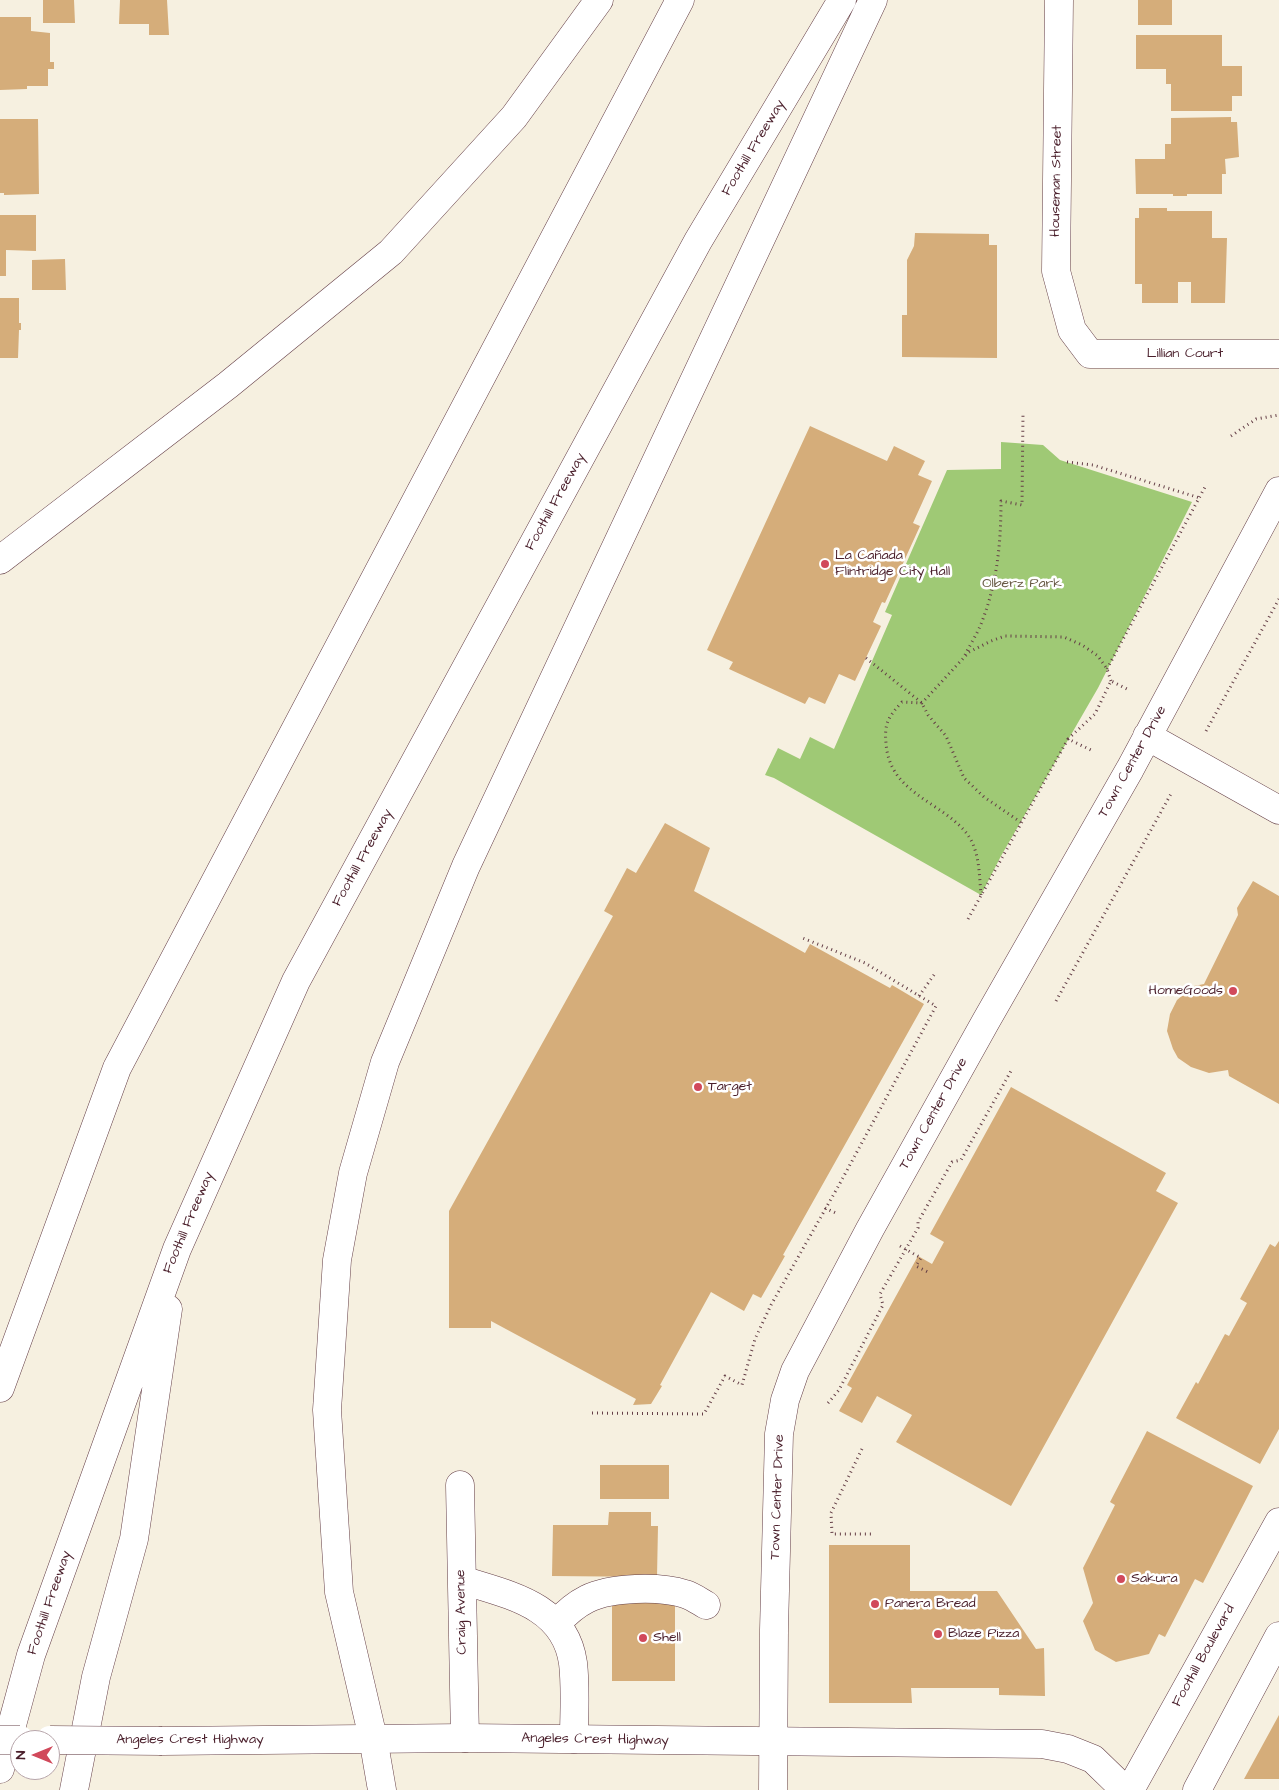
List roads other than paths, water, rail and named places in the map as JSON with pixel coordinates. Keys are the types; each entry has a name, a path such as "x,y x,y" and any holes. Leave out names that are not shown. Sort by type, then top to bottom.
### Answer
{"main road":[{"path":"0,560 228,385 391,252 514,117 599,0"},
{"path":"0,1388 116,1068 680,0"},
{"name":"Foothill Freeway","path":"0,1768 32,1655 177,1249 296,981 698,241 842,0"},
{"path":"382,1790 373,1738 339,1592 327,1410 337,1260 353,1174 384,1062 466,866 873,0"},
{"name":"Houseman Street","path":"1059,0 1056,271 1072,330 1090,354"},
{"name":"Lillian Court","path":"1090,354 1279,354"},
{"name":"Town Center Drive","path":"773,1790 774,1630 779,1434 785,1400 795,1371 981,1029 1147,736 1279,491"},
{"path":"1147,736 1279,810"},
{"path":"74,1790 96,1677 134,1539 177,1249"},
{"name":"Craig Avenue","path":"460,1485 465,1738"},
{"name":"Foothill Boulevard","path":"1130,1790 1279,1522"},
{"path":"462,1580 511,1596 536,1607 557,1623 567,1640 573,1662 574,1739"},
{"path":"557,1623 568,1610 588,1598 638,1589 661,1589 686,1594 706,1605"},
{"path":"1197,1790 1279,1636"},
{"name":"Angeles Crest Highway","path":"60,1740 465,1738 1042,1744 1068,1749 1093,1759 1124,1790"}],"place":[{"name":"La Cañada Flintridge City Hall","path":"825,564"},
{"name":"HomeGoods","path":"1233,991"},
{"name":"Target","path":"698,1087"},
{"name":"Sakura","path":"1121,1579"},
{"name":"Panera Bread","path":"875,1604"},
{"name":"Blaze Pizza","path":"938,1634"},
{"name":"Shell","path":"643,1638"}],"park label":[{"name":"Olberz Park","path":"1022,584"}]}
